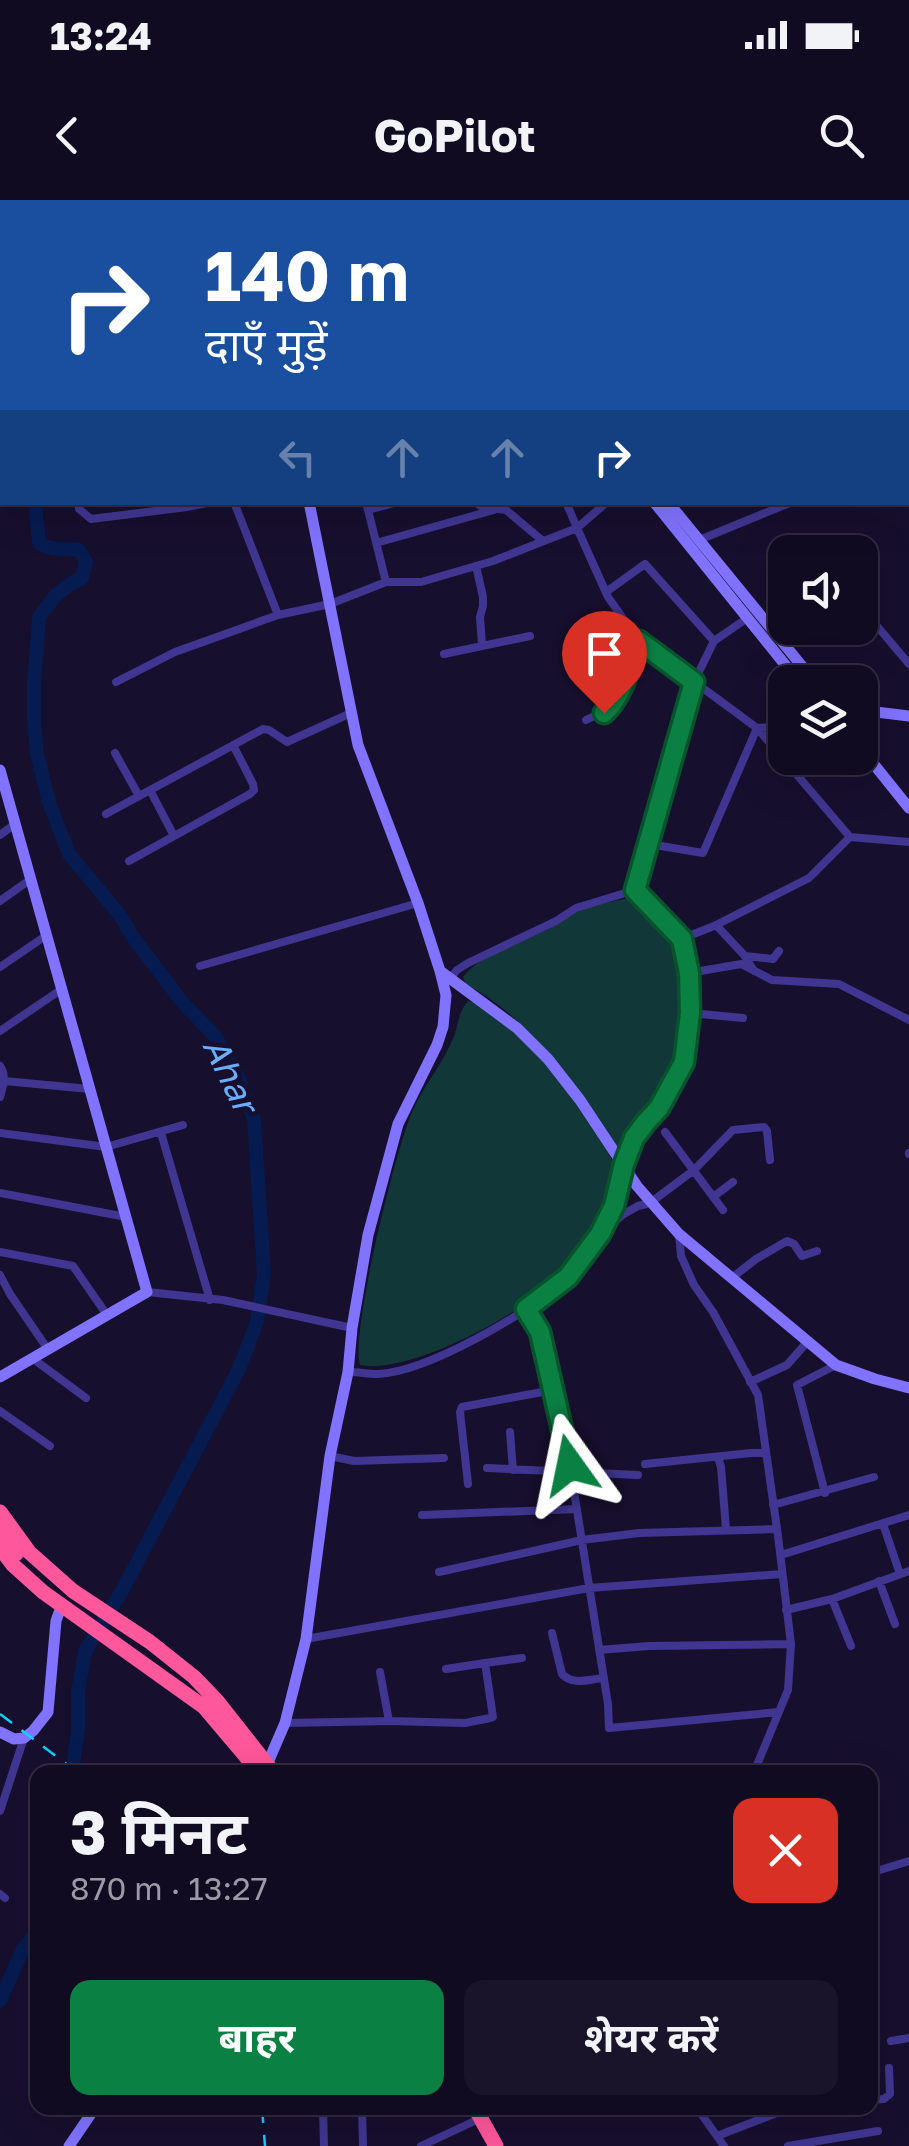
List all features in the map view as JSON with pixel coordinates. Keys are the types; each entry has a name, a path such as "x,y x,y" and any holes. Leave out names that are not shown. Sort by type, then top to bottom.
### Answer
{"highway":[{"path":"0,1512 29,1552 74,1591 166,1654 205,1689 262,1765"},
{"path":"0,1532 62,1604"},
{"path":"0,1548 13,1566 43,1592 204,1707 261,1765"},
{"path":"48,1584 74,1591"},
{"path":"479,2115 496,2146"},
{"path":"480,2115 504,2146"}],"street":[{"path":"78,505 91,519 186,505"},
{"path":"235,505 278,615"},
{"path":"268,1765 285,1723 306,1639 330,1456 348,1372 368,1235 398,1124 443,1027 446,995 446,974 358,745 310,505"},
{"path":"482,505 494,510"},
{"path":"567,505 606,592 639,641 757,728 850,837 909,842"},
{"path":"116,682 175,652 278,615 330,604 386,582 421,582 476,566 576,528 603,505"},
{"path":"657,505 768,627"},
{"path":"670,505 746,620 768,631"},
{"path":"693,544 785,505"},
{"path":"367,506 386,582"},
{"path":"376,543 494,510 506,510 544,541"},
{"path":"606,592 645,564 714,641"},
{"path":"476,566 483,597 482,645"},
{"path":"635,890 694,682 714,641 746,620"},
{"path":"878,627 909,664"},
{"path":"444,654 530,636"},
{"path":"586,720 610,708 639,641"},
{"path":"784,645 801,665"},
{"path":"106,814 263,729 292,742 351,712"},
{"path":"878,712 909,716"},
{"path":"757,728 768,727"},
{"path":"649,844 704,853 757,728"},
{"path":"129,861 254,790 233,745"},
{"path":"115,753 139,796"},
{"path":"878,769 909,808"},
{"path":"1,777 147,1292"},
{"path":"150,790 174,836"},
{"path":"0,835 16,824"},
{"path":"682,939 810,878 850,837"},
{"path":"0,901 31,879"},
{"path":"348,1372 381,1374 453,1350 526,1309 568,1277 600,1234 614,1206 634,1138 659,1108 684,1062 690,1013 689,973 682,939 635,890"},
{"path":"446,974 576,908 635,890"},
{"path":"200,966 418,903"},
{"path":"716,924 755,971"},
{"path":"0,967 47,935"},
{"path":"745,956 773,959 779,951"},
{"path":"689,973 742,964 772,980 838,984 909,1020"},
{"path":"446,974 517,1028 548,1059 636,1186 679,1234 836,1365 909,1388"},
{"path":"0,1031 62,989"},
{"path":"690,1013 743,1018"},
{"path":"0,1066 4,1072 0,1097"},
{"path":"4,1081 90,1089"},
{"path":"0,1134 106,1147 182,1125"},
{"path":"600,1234 622,1215 650,1203 694,1170 732,1130 764,1127 768,1131 770,1160"},
{"path":"665,1132 723,1210"},
{"path":"161,1133 210,1300"},
{"path":"713,1197 733,1182"},
{"path":"0,1193 126,1216"},
{"path":"679,1234 681,1256 694,1285 758,1395 790,1644 788,1690 757,1765"},
{"path":"733,1276 787,1241 802,1256 817,1250"},
{"path":"0,1252 74,1266 107,1316"},
{"path":"0,1275 47,1348"},
{"path":"0,1375 147,1292 222,1300 352,1328"},
{"path":"0,1300 10,1294"},
{"path":"526,1309 540,1332 572,1473 609,1728 779,1712"},
{"path":"750,1382 786,1365 808,1342"},
{"path":"32,1358 86,1398"},
{"path":"824,1492 798,1384 836,1365"},
{"path":"468,1484 462,1407 553,1390"},
{"path":"0,1411 50,1446"},
{"path":"510,1432 513,1470"},
{"path":"645,1464 766,1453"},
{"path":"330,1456 354,1460 444,1458"},
{"path":"718,1457 726,1529"},
{"path":"486,1468 638,1475"},
{"path":"773,1505 874,1477"},
{"path":"422,1515 577,1509"},
{"path":"781,1556 909,1515"},
{"path":"786,1610 904,1572 883,1524"},
{"path":"439,1572 582,1540 640,1533 777,1528"},
{"path":"306,1639 590,1588 782,1574"},
{"path":"879,1582 895,1624"},
{"path":"832,1598 850,1646"},
{"path":"0,1811 24,1738 48,1712 56,1621 62,1604"},
{"path":"552,1633 566,1678 572,1682 604,1678"},
{"path":"600,1650 790,1644"},
{"path":"446,1669 522,1658"},
{"path":"285,1723 465,1724 490,1718 486,1664"},
{"path":"380,1672 390,1722"},
{"path":"0,1732 14,1739 24,1738"},
{"path":"878,1870 909,1860"},
{"path":"891,2041 909,2038"},
{"path":"878,2099 890,2094 889,2068"},
{"path":"69,2146 90,2115"},
{"path":"323,2115 324,2146"},
{"path":"362,2115 363,2146"},
{"path":"422,2146 475,2115"},
{"path":"702,2115 724,2146"},
{"path":"716,2136 770,2115"},
{"path":"788,2146 878,2131"}],"green space":[{"path":"633,897 660,920 679,950 685,980 685,1016 670,1081 626,1146 620,1148 531,1034 466,984 463,977 491,954 579,911"},
{"path":"468,1001 490,1010 523,1039 587,1118 612,1160 615,1171 611,1198 568,1268 520,1307 436,1351 381,1366 360,1365 361,1318 367,1283 403,1137"}],"waterway":[{"name":"Ahar","path":"35,505 39,543 79,550 86,562 82,578 56,595 39,617 34,722 49,803 69,854 119,914 183,1003 215,1036 238,1076 254,1119 264,1274 257,1322 239,1369 123,1589 85,1651 73,1765"},
{"name":"Ahar","path":"0,2001 30,1941"}],"railway":[{"path":"0,1714 68,1765"},
{"path":"263,2115 265,2146"}],"route":[{"path":"570,1465 540,1332 526,1309 568,1277 600,1234 614,1206 634,1138 659,1108 684,1062 690,1013 689,973 682,939 635,890 694,682 639,641 620,690 604,713"}]}
